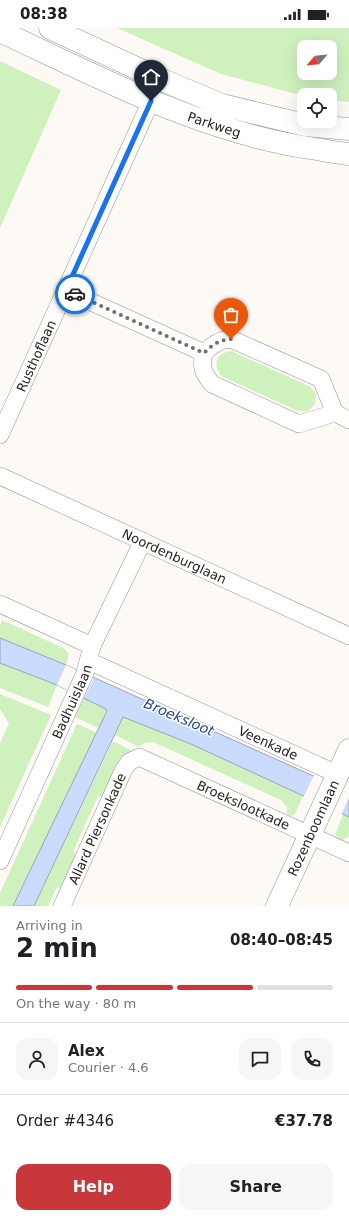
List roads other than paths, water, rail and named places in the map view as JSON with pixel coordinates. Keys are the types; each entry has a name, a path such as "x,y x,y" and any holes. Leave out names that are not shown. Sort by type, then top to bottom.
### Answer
{"street":[{"name":"Parkweg","path":"50,28 222,106 305,125 349,129"},
{"name":"Parkweg","path":"0,31 151,101 220,128 281,144 349,154"},
{"name":"Rusthoflaan","path":"0,435 151,101"},
{"path":"66,290 204,353"},
{"path":"231,339 321,379 342,417 299,424 212,384 203,372 202,362 204,353 217,342 231,339"},
{"name":"Noordenburglaan","path":"0,476 349,636"},
{"name":"Badhuislaan","path":"0,861 143,541"},
{"name":"Veenkade","path":"0,604 89,660 336,777"},
{"name":"Rozenboomlaan","path":"277,906 349,750"},
{"name":"Broekslootkade","path":"139,757 314,826 349,853"},
{"name":"Allard Piersonkade","path":"62,906 123,771 130,762 139,757"}],"water":[{"name":"Broeksloot","path":"0,638 66,665 349,792 349,817 191,744 123,717 34,906 13,906 107,711 106,709 57,685 0,663"}]}
